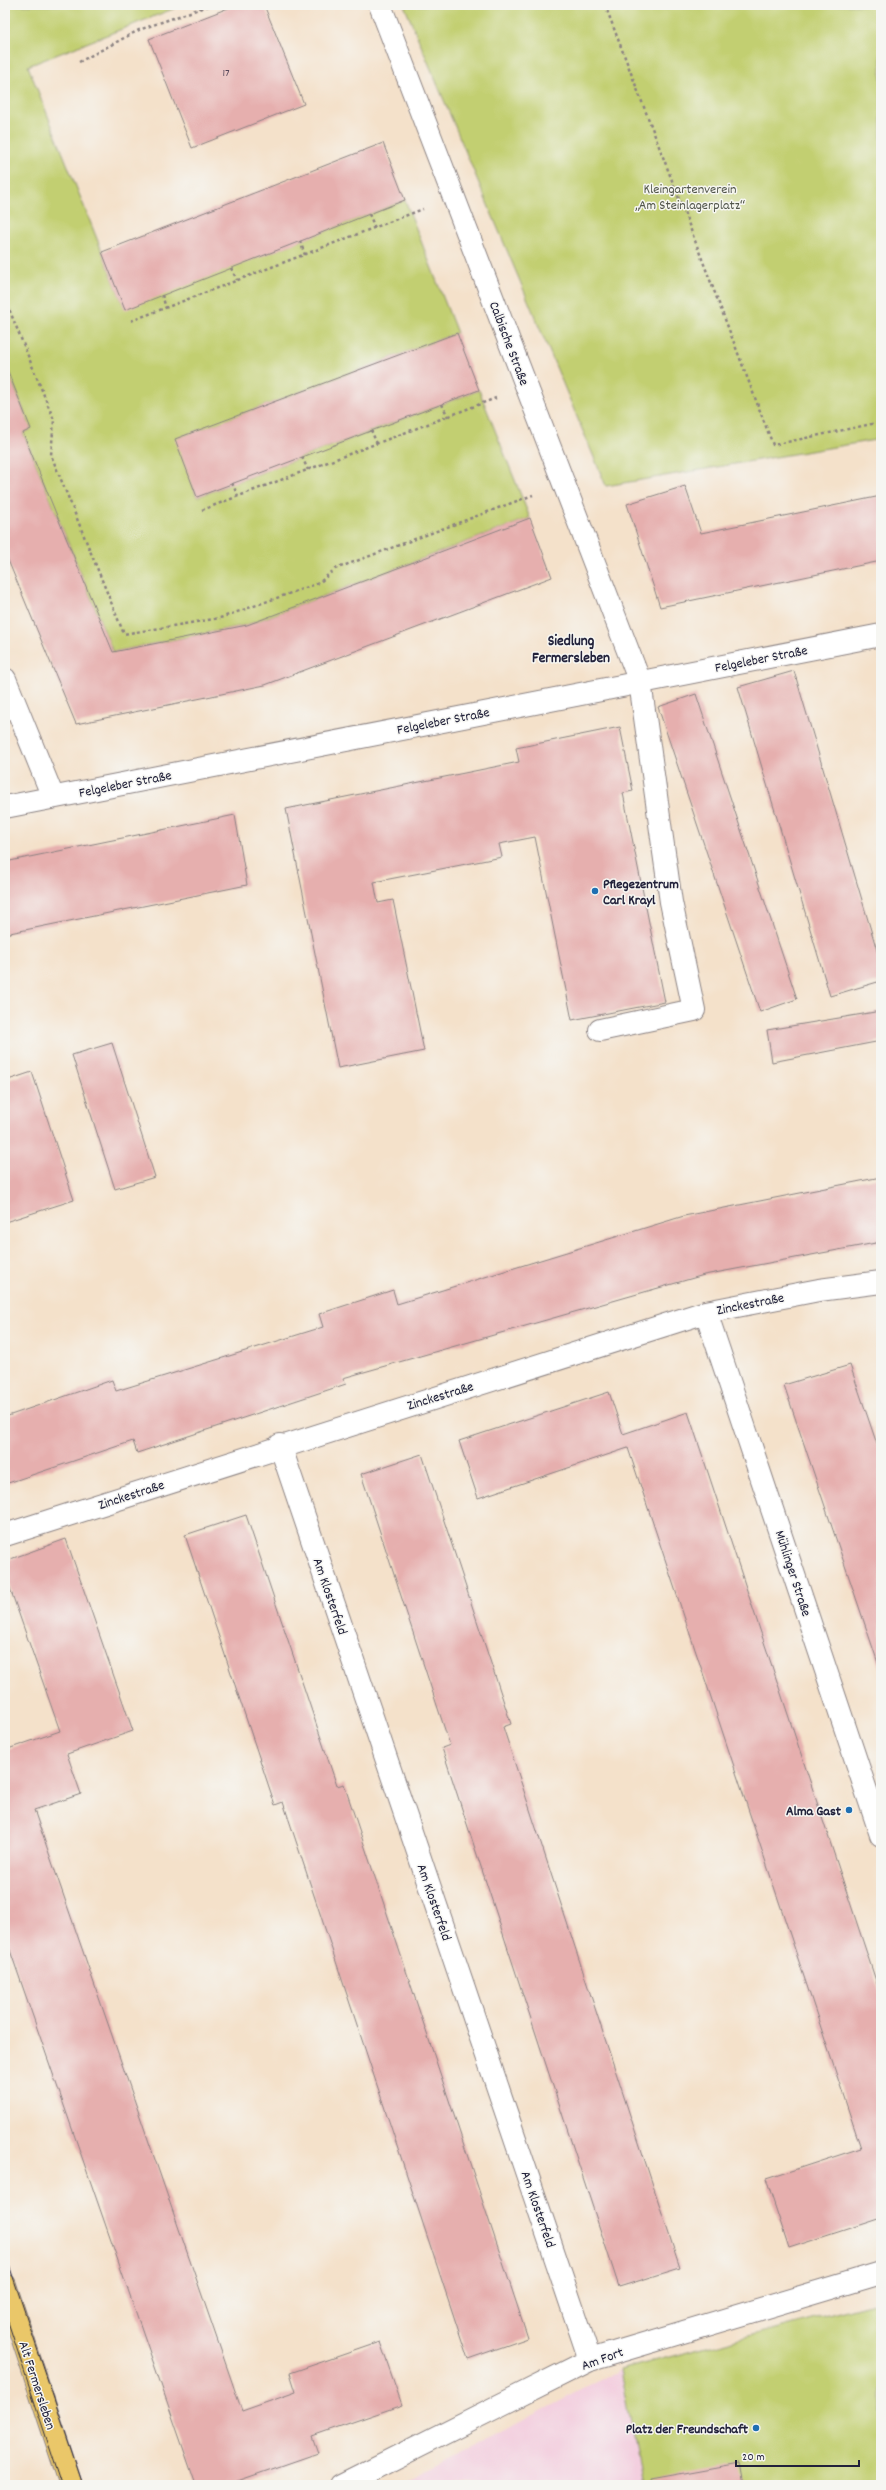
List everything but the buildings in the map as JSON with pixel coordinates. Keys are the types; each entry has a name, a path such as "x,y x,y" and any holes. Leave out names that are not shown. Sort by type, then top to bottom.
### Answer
{"main road":[{"name":"Alt Fermersleben","path":"5,2285 71,2485"}],"street":[{"name":"Calbische Straße","path":"380,5 640,682 671,902 694,1010 600,1030"},
{"name":"Felgeleber Straße","path":"5,806 881,635"},
{"path":"5,679 53,797"},
{"name":"Zinckestraße","path":"5,1535 280,1445 706,1312 819,1290 881,1282"},
{"name":"Mühlinger Straße","path":"706,1312 881,1835"},
{"name":"Am Klosterfeld","path":"280,1445 590,2360"},
{"name":"Am Fort","path":"341,2485 590,2360 881,2273"}],"path":[{"path":"79,62 139,30 210,5"},
{"path":"605,5 773,445 881,422"},
{"path":"131,321 454,198"},
{"path":"370,214 375,228"},
{"path":"300,241 305,255"},
{"path":"232,268 237,280"},
{"path":"162,295 166,308"},
{"path":"5,299 54,420 51,455 124,634 220,618 320,583 335,569 564,484"},
{"path":"202,510 526,387"},
{"path":"442,404 448,417"},
{"path":"371,430 377,444"},
{"path":"302,457 308,470"},
{"path":"232,483 238,496"}],"shaded area":[{"path":"620,2370 642,2485 399,2485"}],"green space":[{"path":"5,5 183,5 28,66 125,309 405,200 457,333 176,439 197,497 479,390 530,518 247,625 113,652 23,433 31,429 5,364"},
{"name":"Kleingartenverein „Am Steinlagerplatz“","path":"404,5 881,5 881,439 606,486"},
{"name":"Platz der Freundschaft","path":"881,2301 881,2485 642,2485 620,2370"}],"tram line":[{"path":"5,2253 83,2485"},
{"path":"5,2313 62,2485"}],"place":[{"name":"Pflegezentrum Carl Krayl","path":"595,891"},
{"name":"Alma Gast","path":"849,1810"},
{"name":"Platz der Freundschaft","path":"756,2428"}],"district":[{"name":"Siedlung Fermersleben","path":"571,648"}]}
